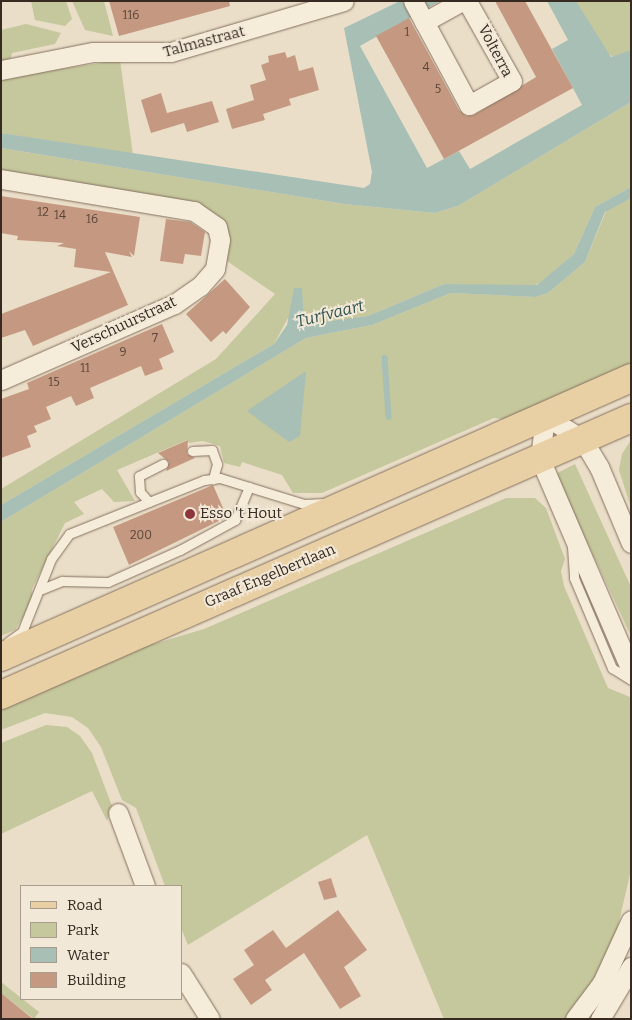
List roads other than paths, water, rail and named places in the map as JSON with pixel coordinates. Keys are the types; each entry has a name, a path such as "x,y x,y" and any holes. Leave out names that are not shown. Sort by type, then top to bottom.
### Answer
{"main road":[{"path":"1,658 631,378"},
{"name":"Graaf Engelbertlaan","path":"1,694 631,418"}],"street":[{"name":"Talmastraat","path":"1,70 93,52 171,52 344,1"},
{"name":"Volterra","path":"462,1 418,12 470,105 512,81 467,1"},
{"name":"Verschuurstraat","path":"1,179 194,211 217,227 220,240 215,269 200,286 174,304 1,380"},
{"path":"631,542 599,467 582,439 545,416 540,459 631,670"},
{"path":"118,813 145,885"},
{"path":"575,1019 602,983 631,920"},
{"path":"600,1019 631,967"},
{"path":"182,975 210,1019"}],"lane":[{"path":"192,451 212,450 217,464 213,479"},
{"path":"149,502 140,492 139,476 162,464"},
{"path":"1,647 22,632 42,589 51,558 68,534 213,479 249,487 304,504 353,501"},
{"path":"42,589 62,581 108,582 180,550 235,520 249,487"},
{"path":"572,534 574,578 612,668 631,680"}],"water":[{"path":"400,1 440,1 360,46 427,168 459,151 470,169 582,105 552,49 568,40 547,1 576,1 611,57 631,50 631,102 458,206 435,213 344,204 1,148 1,133 364,188 370,184 372,172 344,28"},
{"path":"631,187 631,198 605,212 585,262 548,293 535,297 451,293 372,325 306,338 1,522 1,505 274,344 287,325 294,288 302,288 304,322 309,324 368,316 444,284 537,285 574,254 595,207"},
{"path":"306,371 300,436 289,442 247,411"}],"waterway":[{"path":"385,358 389,417"}],"place":[{"name":"Esso 't Hout","path":"190,514"}],"water label":[{"name":"Turfvaart","path":"330,314"}]}
